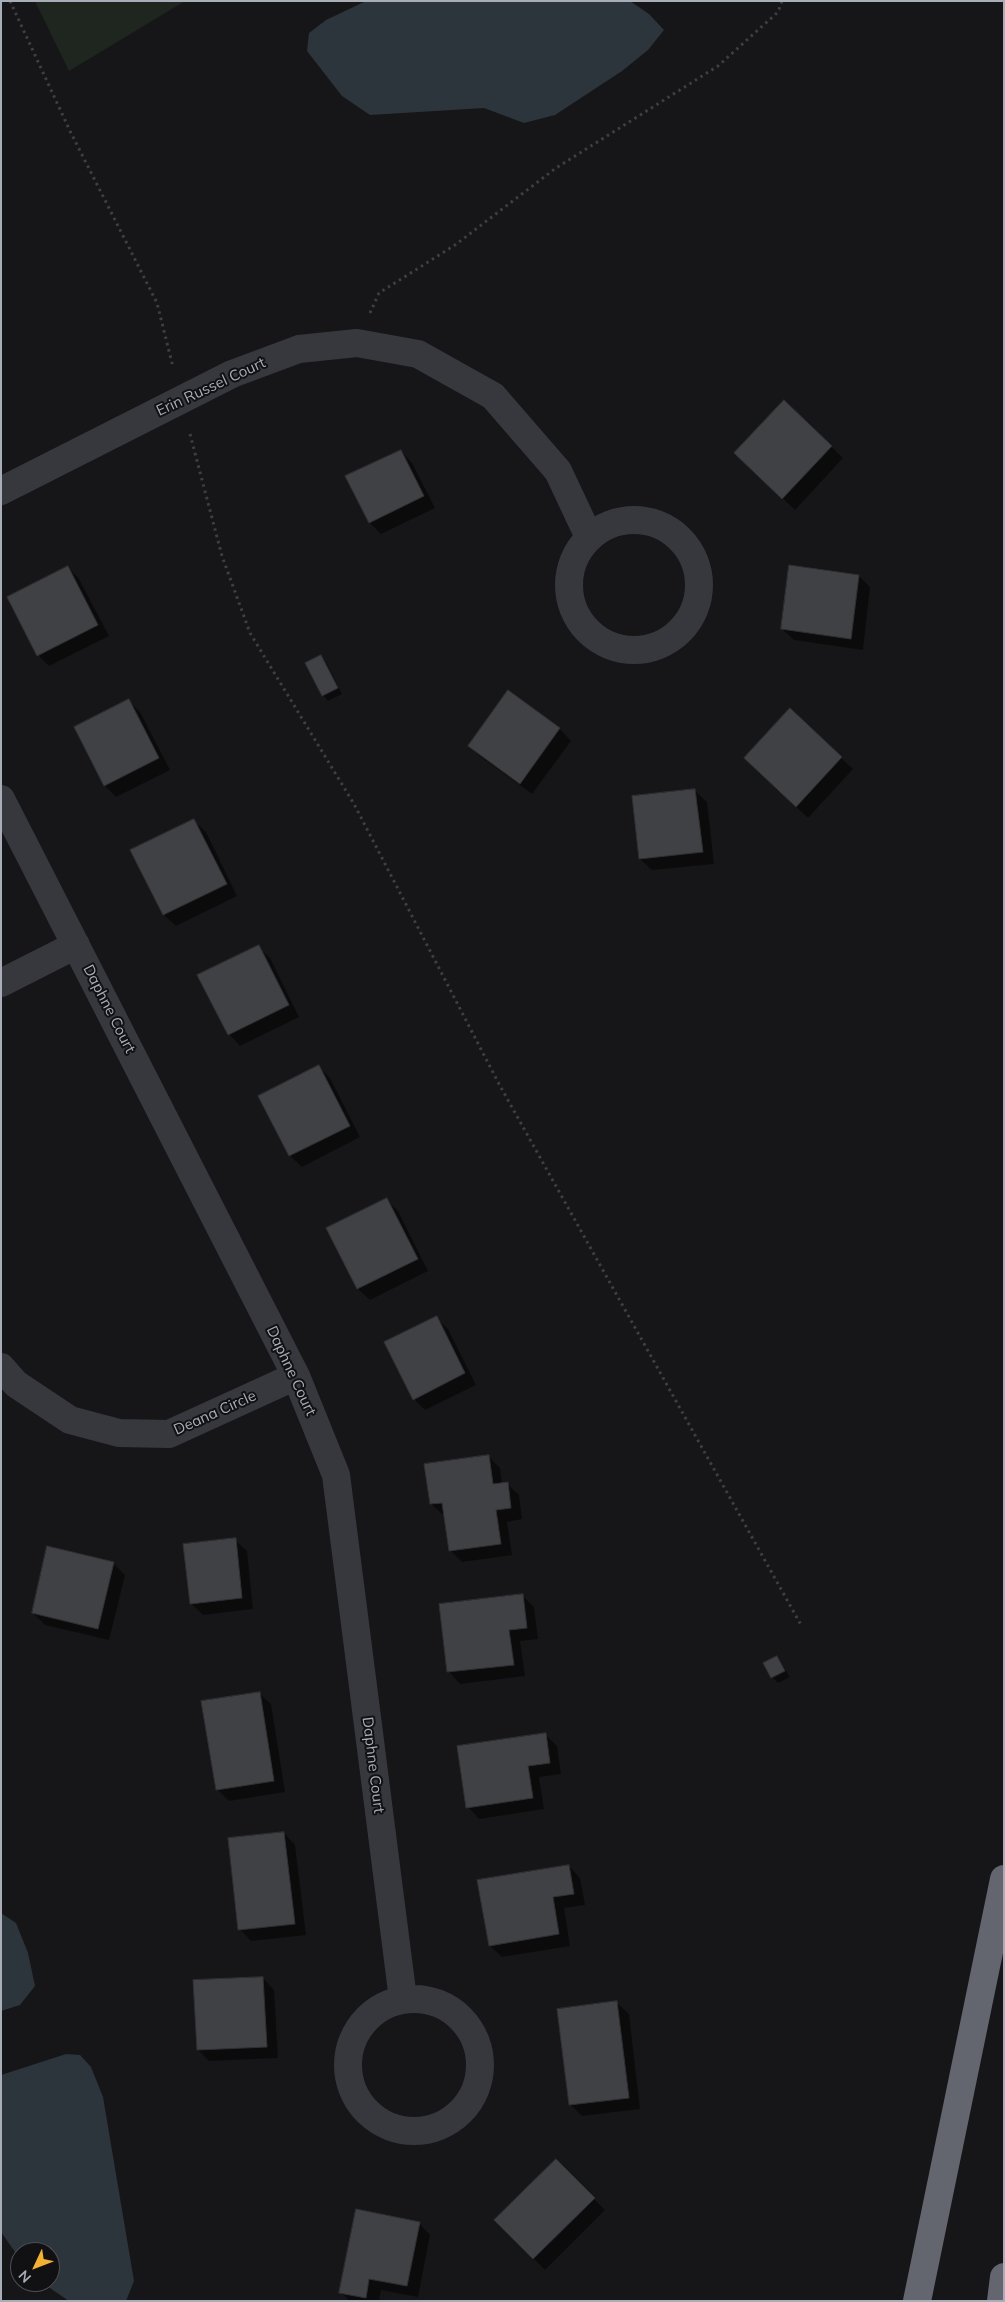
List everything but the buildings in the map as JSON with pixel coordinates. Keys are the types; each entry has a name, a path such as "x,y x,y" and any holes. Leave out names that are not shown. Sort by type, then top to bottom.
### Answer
{"highway":[{"path":"917,2301 1004,1879"},
{"path":"1001,2301 1004,2277"}],"street":[{"name":"Erin Russel Court","path":"1,492 232,374 299,349 357,343 418,354 493,396 558,471 589,537"},
{"path":"619,521 654,522 683,540 699,570 698,605 679,634 650,650 615,649 586,630 570,600 571,566 589,537 619,521"},
{"name":"Daphne Court","path":"1,799 296,1376 336,1475 403,1999"},
{"path":"1,983 76,945"},
{"name":"Deana Circle","path":"1,1368 16,1384 70,1420 118,1433 169,1434 296,1376"},
{"path":"403,1999 425,1999 447,2007 465,2022 479,2049 480,2072 478,2086 467,2106 450,2121 422,2131 400,2130 374,2118 358,2100 349,2080 348,2057 352,2042 363,2022 381,2007 403,1999"}],"path":[{"path":"10,1 70,131 157,303 222,556 250,633 354,804 499,1084 800,1625"},
{"path":"357,343 379,292 455,245 556,168 718,66 778,12 782,1"}],"shaded area":[{"path":"35,1 185,1 69,71"},
{"path":"366,1 630,1 649,14 664,30 648,50 622,71 555,115 524,123 484,108 370,115 342,96 307,51 309,33 326,20"},
{"path":"1,1913 16,1923 28,1953 35,1986 20,2005 1,2011"},
{"path":"66,2054 80,2055 91,2067 103,2097 134,2281 126,2301 69,2301 56,2292 60,2292 60,2242 10,2242 10,2245 1,2232 1,2075"}]}
